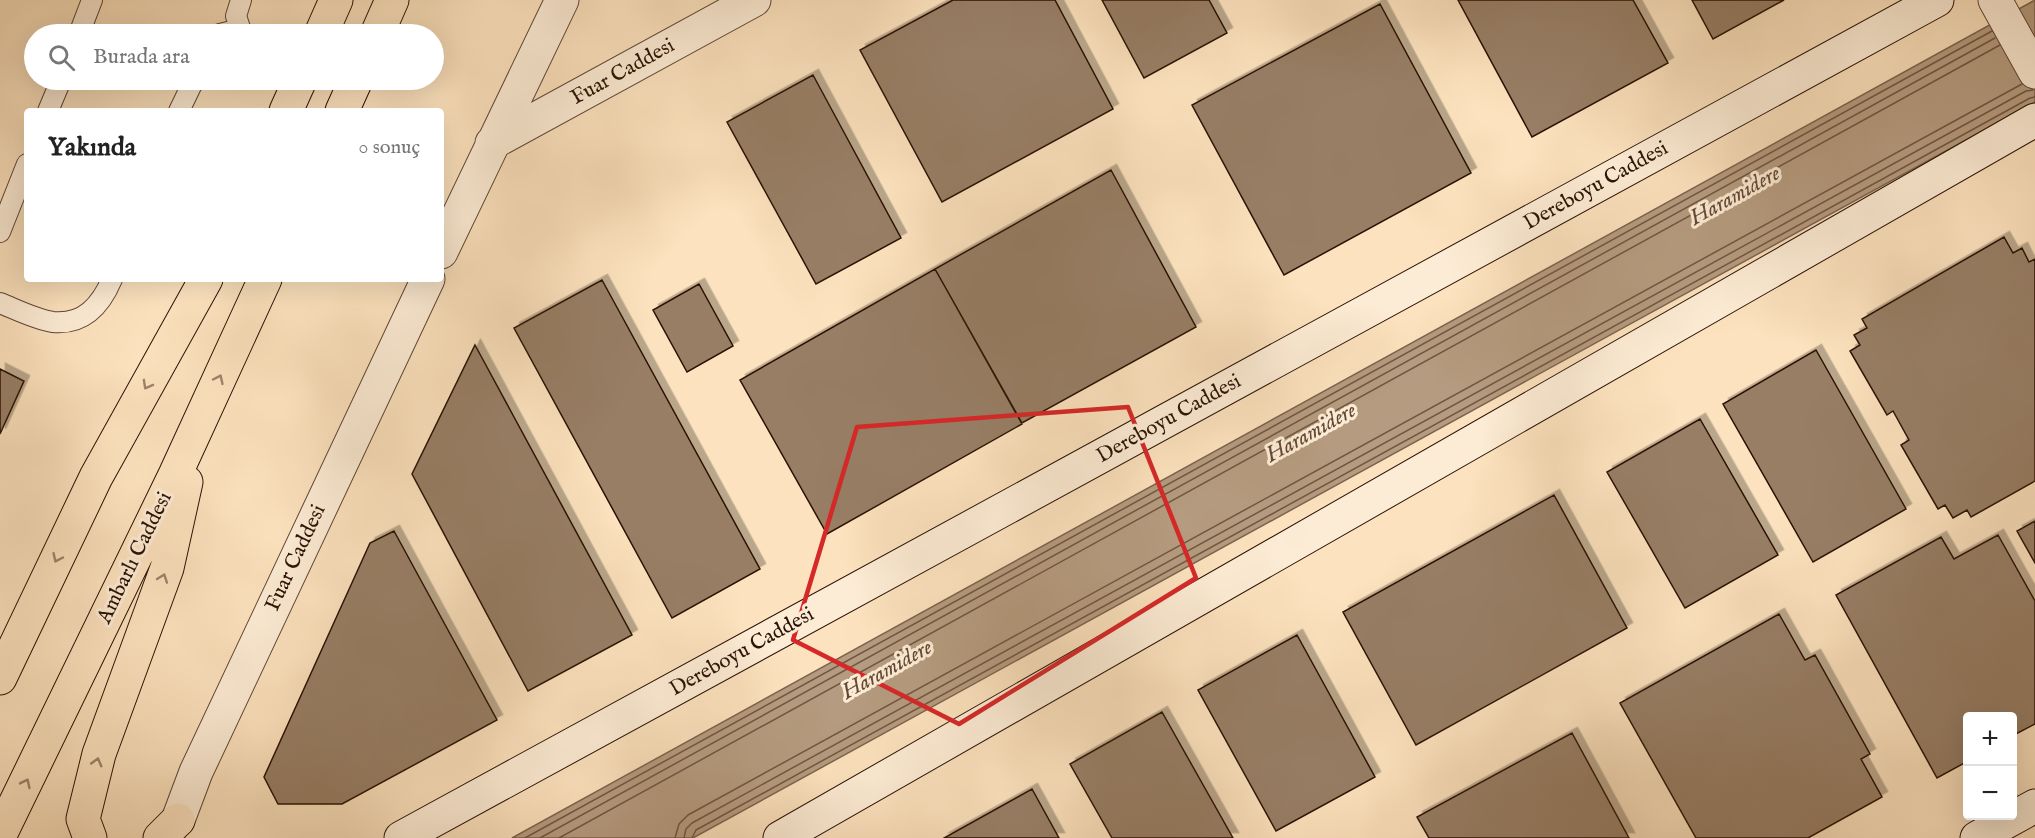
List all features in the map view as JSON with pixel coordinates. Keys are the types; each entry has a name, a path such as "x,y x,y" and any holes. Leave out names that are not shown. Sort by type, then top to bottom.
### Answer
{"main road":[{"path":"325,24 336,0"},
{"path":"381,24 392,0"},
{"path":"287,108 295,90"},
{"path":"343,108 351,90"},
{"path":"0,678 96,477 204,282"},
{"name":"Ambarlı Caddesi","path":"0,835 200,421 264,282"},
{"path":"90,838 83,819 99,754 167,568 200,421"}],"street":[{"path":"444,246 562,0"},
{"name":"Fuar Caddesi","path":"492,143 754,0"},
{"name":"Dereboyu Caddesi","path":"401,838 1937,0"},
{"path":"1995,0 2035,72"},
{"path":"780,838 2035,120"},
{"name":"Fuar Caddesi","path":"176,832 201,762 427,282"},
{"path":"1977,838 2035,806"}],"lane":[{"path":"83,24 92,0"},
{"path":"238,24 236,16 241,0"},
{"path":"49,108 57,90"},
{"path":"180,108 189,90"},
{"path":"0,232 24,172"},
{"path":"0,303 51,322 66,321 90,312 105,296 111,282"}],"highlighted area":[{"path":"1128,407 1196,578 959,724 793,640 857,427"}],"water":[{"name":"Haramidere","path":"2035,0 2035,102 693,838 512,838"}],"building":[{"path":"953,0 1055,0 1113,109 942,202 860,50"},
{"path":"1102,0 1209,0 1227,33 1144,78"},
{"path":"1458,0 1633,0 1668,63 1532,137"},
{"path":"1692,0 1784,0 1713,39"},
{"path":"1380,4 1471,173 1284,275 1192,105"},
{"path":"813,75 901,238 816,284 727,122"},
{"path":"1111,170 1196,327 1022,423 935,269"},
{"path":"2004,237 2013,253 2022,248 2029,262 2035,259 2035,481 1971,517 1967,510 1953,518 1945,505 1938,509 1901,445 1909,440 1893,411 1887,415 1850,351 1860,345 1854,335 1867,328 1862,319"},
{"path":"935,269 1022,424 827,534 740,380"},
{"path":"602,280 760,569 672,618 514,328"},
{"path":"699,284 733,346 687,372 653,310"},
{"path":"475,345 632,635 528,691 412,474"},
{"path":"1816,350 1906,509 1813,562 1723,404"},
{"path":"0,369 24,381 0,434"},
{"path":"1700,419 1778,555 1685,608 1607,472"},
{"path":"1554,495 1627,628 1416,745 1343,612"},
{"path":"2035,521 2035,563 2017,531"},
{"path":"394,531 497,720 342,804 278,804 264,777 370,543"},
{"path":"1998,535 2035,601 2035,724 2017,733 2017,712 1963,712 1963,764 1937,778 1836,595 1941,537 1954,559"},
{"path":"1779,614 1805,660 1815,655 1870,754 1861,759 1882,797 1808,838 1696,838 1620,703"},
{"path":"1297,635 1375,777 1276,831 1198,690"},
{"path":"1162,712 1233,838 1112,838 1070,764"},
{"path":"1572,733 1629,838 1429,838 1417,817"},
{"path":"1032,789 1059,838 944,838"}]}
